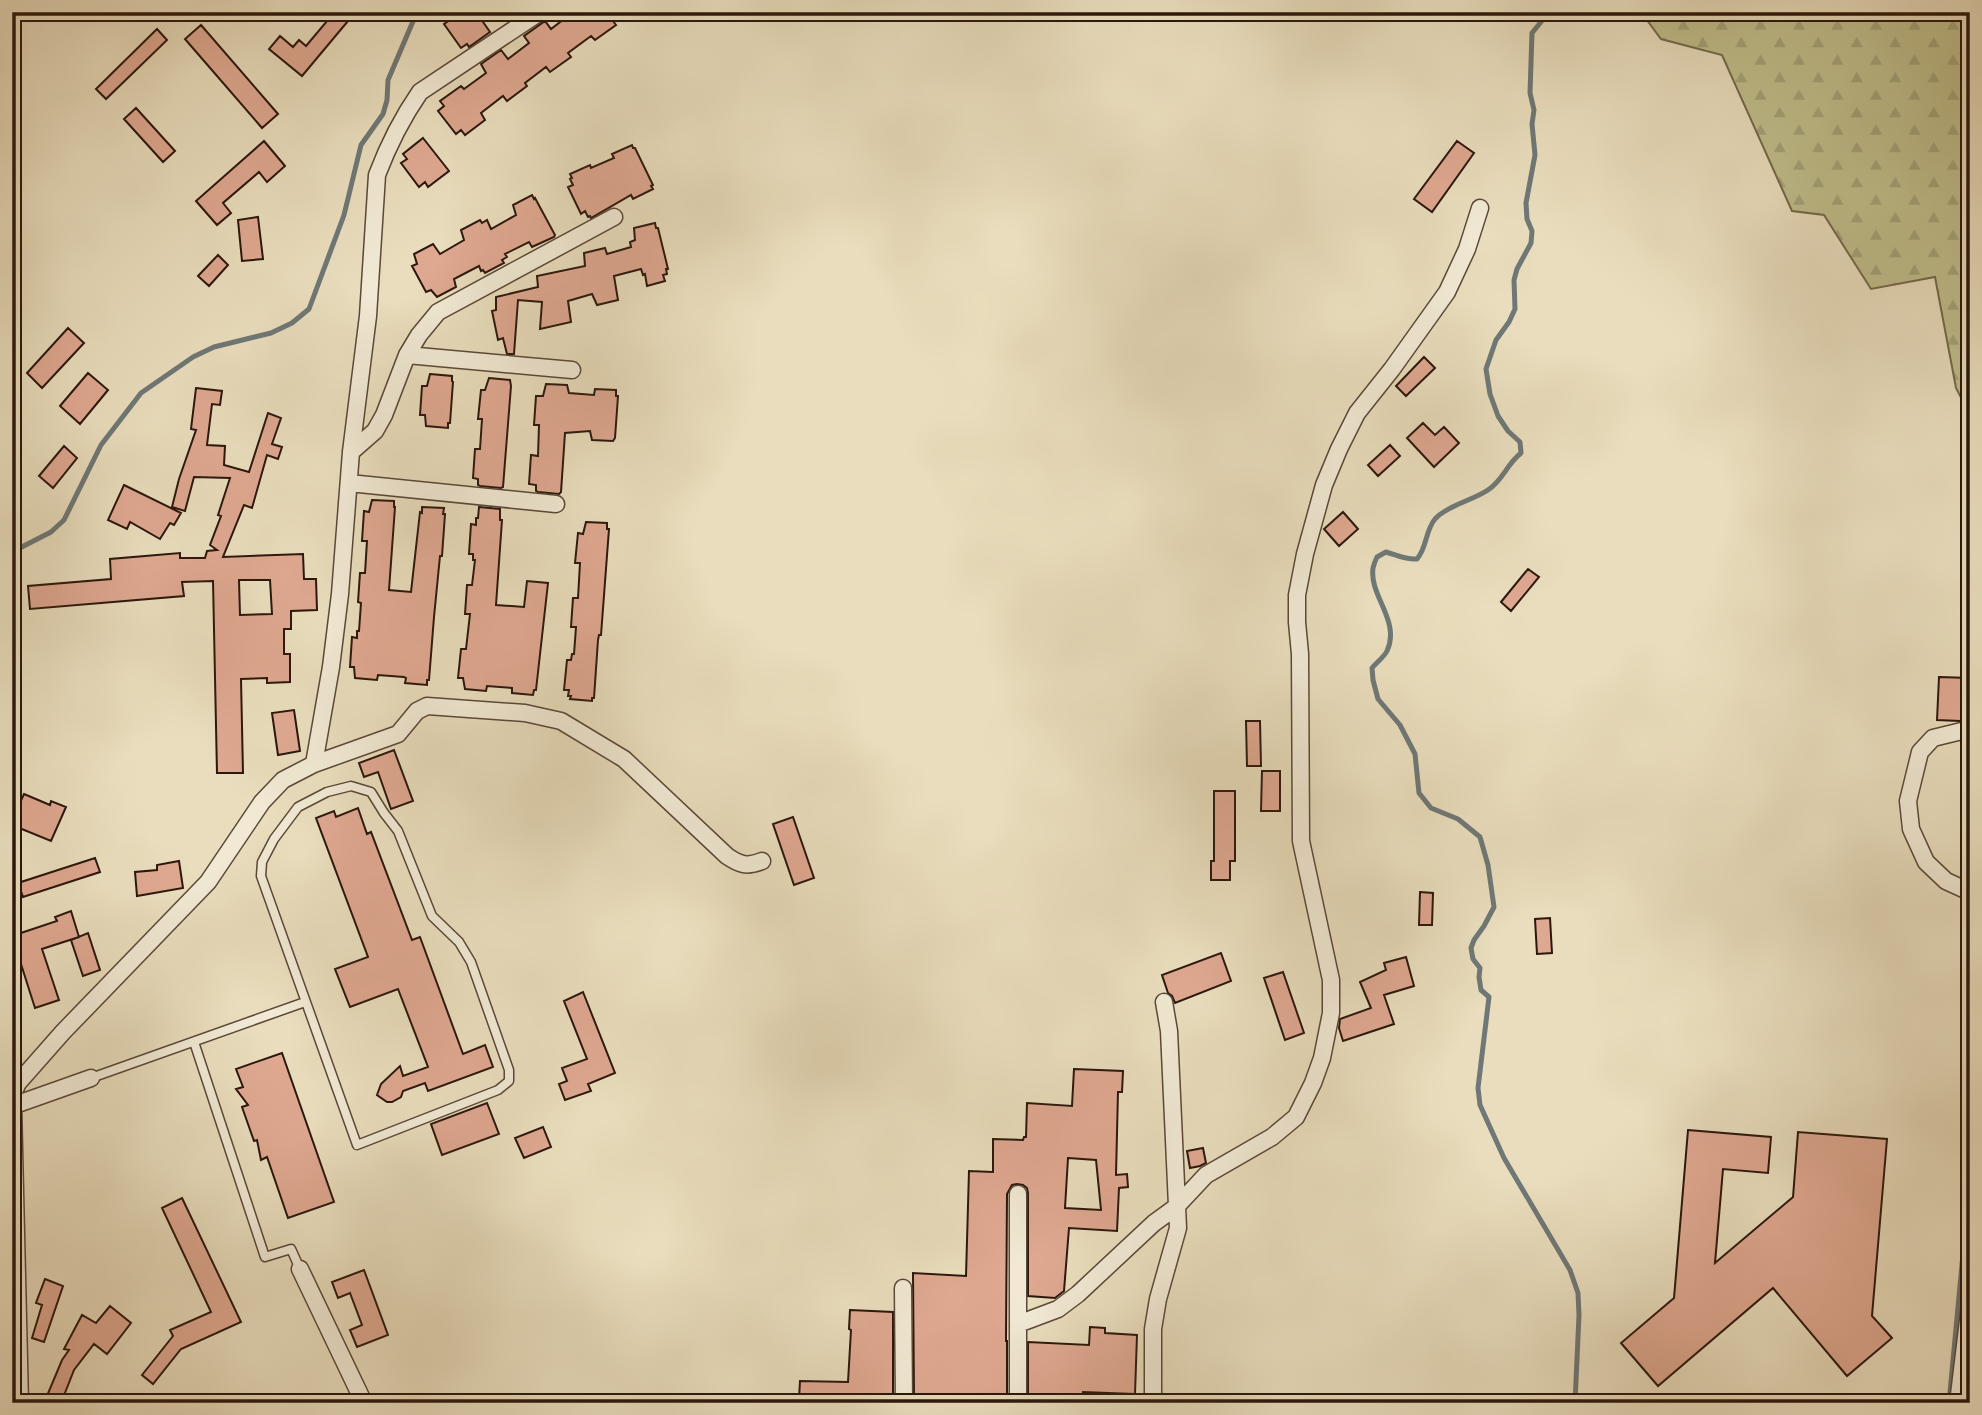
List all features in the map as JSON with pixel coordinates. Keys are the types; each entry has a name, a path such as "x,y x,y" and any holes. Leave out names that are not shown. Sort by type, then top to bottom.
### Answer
{"street":[{"path":"314,764 332,655 351,452 368,316 377,175 408,109 420,92 540,12"},
{"path":"1018,1324 1058,1310 1154,1223 1176,1207 1206,1175 1272,1137 1296,1117 1313,1083 1322,1058 1331,1013 1331,980 1301,841 1297,595 1324,485 1339,449 1357,413 1447,292 1467,248 1480,208"},
{"path":"351,452 375,431 407,355 438,312 614,217"},
{"path":"407,355 572,370"},
{"path":"349,484 555,505"},
{"path":"20,1403 13,1103 18,1083 63,1032 208,882 262,803 283,780 314,764 398,734 417,710 427,706 525,712 561,721 624,759 737,863 751,866 762,861"},
{"path":"1970,729 1933,738 1920,752 1908,801 1911,829 1926,862 1946,881 1970,892"},
{"path":"1153,1403 1153,1329 1158,1299 1178,1228 1169,1031 1164,1002"},
{"path":"13,1103 91,1078"},
{"path":"1018,1194 1018,1403"},
{"path":"300,1269 363,1403"},
{"path":"903,1288 904,1403"},
{"path":"1958,1403 1970,1304"}],"lane":[{"path":"351,786 371,792 398,831 432,916 459,942 471,962 509,1070 509,1081 498,1090 357,1145 305,1002 261,876 262,862 274,839 298,807 327,792 351,786"},
{"path":"91,1078 305,1002"},
{"path":"194,1042 265,1257 291,1250 300,1269"}],"green space":[{"path":"1641,12 1970,12 1970,415 1956,388 1935,277 1871,289 1824,215 1792,211 1722,55 1661,39"}],"building":[{"path":"318,12 338,12 348,21 302,76 269,49 280,36 293,47 299,40 306,46 328,20"},
{"path":"444,12 476,12 490,32 469,47 467,44 461,48 444,24 450,20"},
{"path":"573,12 606,12 616,25 595,40 591,36 568,53 571,57 550,72 546,67 507,101 503,96 481,113 485,120 465,135 461,130 456,134 438,111 444,106 440,101 461,86 464,89 486,73 481,64 501,50 508,59 529,43 524,36 545,21 551,29"},
{"path":"201,25 278,114 262,128 185,39"},
{"path":"157,29 167,40 106,99 96,89"},
{"path":"136,108 175,151 163,162 124,119"},
{"path":"423,138 449,171 428,187 425,182 419,187 401,163 407,159 403,154"},
{"path":"264,141 285,166 267,182 259,172 223,203 231,213 217,225 196,201"},
{"path":"1457,141 1474,153 1432,212 1414,199"},
{"path":"632,145 653,189 633,199 631,195 591,218 585,211 581,214 568,187 573,185 570,174 614,158 612,154"},
{"path":"532,195 554,237 532,247 529,242 505,254 507,257 502,260 504,263 485,273 479,266 454,279 456,287 437,297 431,290 426,292 412,266 417,264 414,254 433,244 440,254 464,240 461,230 480,220 482,223 487,220 491,229 516,215 513,205"},
{"path":"258,217 263,259 242,261 238,220"},
{"path":"655,223 668,269 667,274 663,275 665,281 647,286 645,274 643,275 641,269 614,276 618,300 597,305 592,294 568,301 571,322 540,329 542,302 518,300 514,354 507,354 503,338 498,340 492,311 496,310 496,297 538,287 537,276 585,266 584,253 605,248 607,254 631,247 630,242 635,240 634,228"},
{"path":"218,255 228,265 209,286 198,276"},
{"path":"68,328 84,343 42,388 27,373"},
{"path":"1424,357 1435,368 1406,396 1396,386"},
{"path":"88,373 108,390 80,424 60,406"},
{"path":"430,374 452,376 448,428 426,426 425,415 420,415 422,386 427,386"},
{"path":"489,378 510,380 511,386 501,488 480,486 478,479 473,478 475,449 480,449 482,419 478,419 481,390 485,390"},
{"path":"546,384 567,385 569,393 594,395 595,389 616,390 618,396 613,441 592,440 590,431 565,433 559,494 538,492 536,485 529,484 531,455 538,456 539,425 534,425 536,396 543,396"},
{"path":"196,388 222,391 220,405 212,404 207,445 225,446 224,465 249,472 268,413 281,418 272,444 282,447 278,459 267,455 252,508 244,505 223,557 303,554 304,579 316,579 317,610 291,611 291,629 284,629 284,654 290,654 290,682 267,683 267,678 241,679 243,773 217,773 213,581 182,582 184,596 30,609 28,586 111,579 110,559 180,553 180,558 205,558 207,551 217,550 210,545 221,516 218,515 230,478 194,477 185,511 172,507 196,430 191,429","holes":["239,580 270,580 272,614 240,615"]},
{"path":"1423,423 1435,435 1444,427 1459,443 1434,467 1407,438"},
{"path":"1390,445 1400,456 1378,476 1368,465"},
{"path":"64,446 77,458 53,488 39,476"},
{"path":"124,485 181,513 174,525 170,523 160,539 130,522 127,529 108,520"},
{"path":"372,500 394,501 389,590 411,592 420,512 422,513 422,507 444,508 442,556 427,685 405,683 404,677 378,675 377,680 355,678 354,667 350,667 352,637 357,638 359,631 360,573 365,573 367,541 362,541 364,511 369,512"},
{"path":"479,507 500,509 502,520 496,605 524,607 527,581 548,583 536,690 533,695 512,693 512,688 487,686 486,691 465,689 463,678 458,678 461,649 466,649 470,614 465,614 467,585 472,585 475,560 473,554 469,554 471,524 476,525"},
{"path":"1343,512 1358,529 1339,546 1324,529"},
{"path":"586,522 607,523 609,529 601,635 598,640 592,701 570,699 569,690 564,690 567,660 571,660 574,654 576,627 571,627 573,598 578,598 580,563 575,563 578,533 583,534"},
{"path":"1528,569 1539,577 1511,611 1501,602"},
{"path":"1939,677 1970,678 1970,719 1937,720"},
{"path":"294,710 300,751 278,755 272,713"},
{"path":"1246,721 1260,721 1261,766 1247,766"},
{"path":"394,750 413,801 391,809 378,772 364,777 359,763"},
{"path":"1262,771 1280,771 1280,811 1261,811"},
{"path":"1214,791 1235,791 1235,861 1230,861 1230,880 1211,880 1211,861 1214,861"},
{"path":"24,794 50,805 51,801 66,807 51,841 12,825"},
{"path":"358,808 367,834 371,832 412,940 420,937 463,1054 485,1045 493,1067 428,1091 425,1083 403,1091 401,1097 392,1102 387,1102 377,1095 381,1084 400,1066 403,1076 428,1067 398,989 350,1007 335,969 368,957 316,818 334,811 336,817"},
{"path":"793,817 814,878 794,885 773,824"},
{"path":"95,858 100,872 23,897 18,883"},
{"path":"179,861 183,888 137,896 135,872 157,870 157,865"},
{"path":"1420,892 1433,893 1432,925 1419,925"},
{"path":"71,911 79,937 42,949 59,1000 35,1008 12,936 57,921 55,917"},
{"path":"1550,918 1552,953 1537,954 1535,919"},
{"path":"88,933 100,970 83,976 71,940"},
{"path":"1221,953 1231,981 1175,1003 1168,993 1162,975"},
{"path":"1406,957 1414,986 1384,995 1394,1024 1343,1041 1339,1028 1340,1019 1371,1008 1360,982 1386,970 1384,963"},
{"path":"1283,972 1304,1033 1285,1040 1264,978"},
{"path":"583,992 615,1073 588,1084 591,1091 565,1100 559,1084 567,1081 562,1068 587,1059 564,1001"},
{"path":"282,1053 334,1202 288,1218 267,1157 261,1160 257,1140 254,1141 242,1107 248,1105 236,1089 243,1087 236,1069"},
{"path":"1074,1069 1123,1071 1122,1092 1118,1092 1116,1175 1127,1174 1128,1187 1119,1188 1117,1231 1069,1228 1064,1291 1055,1298 1028,1296 1028,1193 1023,1185 1012,1185 1007,1194 1007,1400 914,1399 913,1273 966,1276 969,1171 993,1172 993,1139 1023,1140 1026,1137 1027,1103 1072,1106","holes":["1068,1158 1096,1160 1101,1210 1065,1208"]},
{"path":"487,1103 499,1134 442,1155 431,1124"},
{"path":"543,1127 551,1147 524,1158 515,1138"},
{"path":"1688,1130 1771,1137 1768,1173 1723,1169 1715,1263 1793,1197 1798,1132 1887,1139 1872,1316 1892,1338 1847,1376 1773,1288 1658,1386 1621,1343 1674,1298"},
{"path":"1203,1148 1206,1163 1190,1168 1187,1151"},
{"path":"182,1198 241,1322 181,1349 153,1384 142,1375 173,1336 170,1330 211,1312 162,1208"},
{"path":"364,1270 388,1335 357,1347 350,1330 362,1325 350,1293 338,1298 332,1282"},
{"path":"45,1279 63,1286 44,1342 32,1338 42,1305 36,1303"},
{"path":"110,1306 131,1323 107,1354 94,1344 74,1370 61,1403 44,1403 69,1350 64,1349 82,1315 96,1323"},
{"path":"850,1310 893,1312 892,1401 799,1399 800,1381 848,1382"},
{"path":"1090,1327 1105,1328 1105,1333 1137,1335 1135,1394 1083,1392 1083,1403 1028,1400 1028,1342 1089,1345"}],"waterway":[{"path":"12,552 51,532 64,520 101,445 141,393 193,357 214,347 271,333 292,323 309,309 344,215 361,145 383,114 388,80 417,12"},
{"path":"1549,12 1532,33 1530,93 1534,110 1532,124 1535,155 1526,203 1527,219 1532,231 1531,243 1514,280 1515,309 1496,340 1486,369 1490,394 1498,416 1520,442 1521,453 1488,490 1446,510 1435,519 1417,559 1386,552 1377,557 1373,578 1388,619 1390,640 1386,653 1372,668 1378,699 1400,725 1415,754 1419,793 1431,808 1458,819 1480,837 1488,865 1494,907 1471,948 1473,959 1480,968 1481,990 1489,997 1478,1088 1480,1105 1504,1158 1570,1270 1578,1293 1575,1403"},
{"path":"1949,1403 1966,1222"}]}
